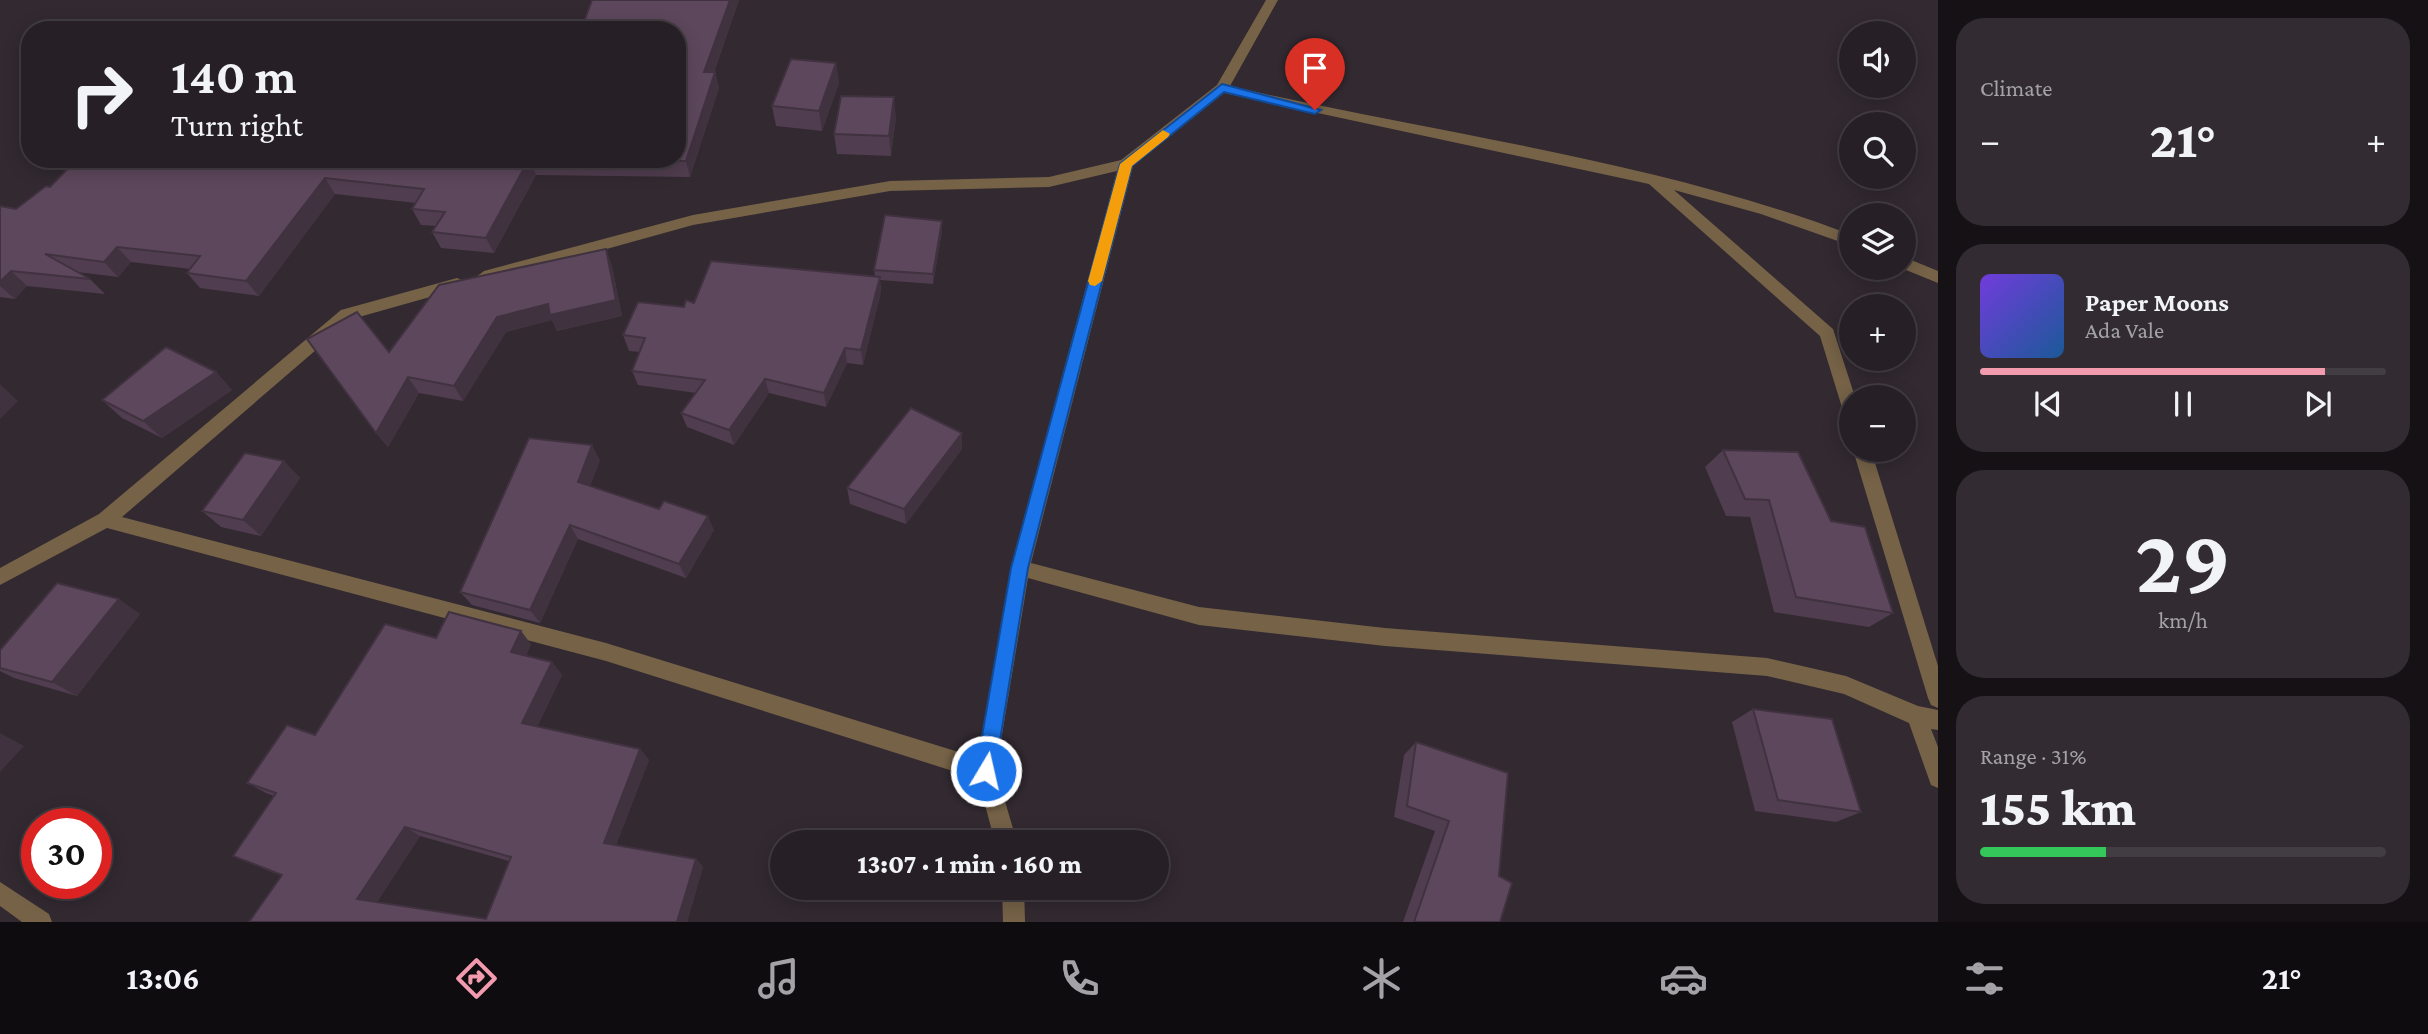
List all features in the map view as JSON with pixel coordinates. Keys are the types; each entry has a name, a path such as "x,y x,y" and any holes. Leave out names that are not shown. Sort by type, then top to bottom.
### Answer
{"street":[{"path":"0,578 106,520 347,314 693,220 890,186 1049,182 1126,164 1222,88 1272,0"},
{"path":"1222,88 1339,116 1651,178 1785,214 1839,236"},
{"path":"1003,830 986,771 1020,568 1126,164"},
{"path":"1651,178 1827,333 1843,385"},
{"path":"1916,267 1938,276"},
{"path":"1866,462 1938,698"},
{"path":"106,520 606,652 986,771"},
{"path":"1020,568 1199,616 1385,637 1767,667 1846,685 1917,716 1938,720"},
{"path":"1917,716 1938,778"},
{"path":"0,893 41,922"},
{"path":"1013,900 1014,922"}],"building":[{"path":"592,0 730,0 704,72 715,72 686,161 686,21 584,21"},
{"path":"791,59 836,63 819,111 772,106"},
{"path":"841,96 894,97 889,136 834,134"},
{"path":"68,168 524,168 486,238 432,232 445,212 412,209 424,189 325,178 246,281 187,273 200,256 117,247 104,262 45,254 90,279 11,271 0,282 0,206 16,209 46,186 50,187"},
{"path":"885,215 942,221 933,274 874,270"},
{"path":"606,249 616,300 550,315 548,304 497,317 454,386 408,377 376,433 307,339 357,312 389,352 439,285"},
{"path":"711,261 880,277 861,350 845,348 824,393 765,379 729,430 681,413 705,380 632,371 645,338 623,335 638,302 684,307 686,300 694,303"},
{"path":"166,347 216,372 143,421 102,400"},
{"path":"911,408 962,433 904,509 847,488"},
{"path":"529,438 592,445 578,482 659,509 664,501 708,516 679,564 570,525 530,610 460,592"},
{"path":"1723,450 1798,452 1831,521 1865,527 1893,613 1796,597 1769,500 1745,499"},
{"path":"245,453 284,461 243,520 202,511"},
{"path":"57,583 119,599 52,682 0,668 0,650"},
{"path":"449,612 521,631 511,652 552,662 522,723 640,749 604,843 696,859 677,922 249,922 282,875 233,856 276,793 247,783 287,725 315,735 385,624 436,638","holes":["405,827 511,857 486,919 357,899"]},
{"path":"1753,709 1832,719 1861,812 1778,800"},
{"path":"1416,742 1508,773 1499,876 1512,883 1500,922 1414,922 1449,821 1407,806"}],"slow traffic":[{"path":"1095,281 1126,164 1163,134"}],"route":[{"path":"986,771 1020,568 1126,164 1222,88 1315,110"}]}
